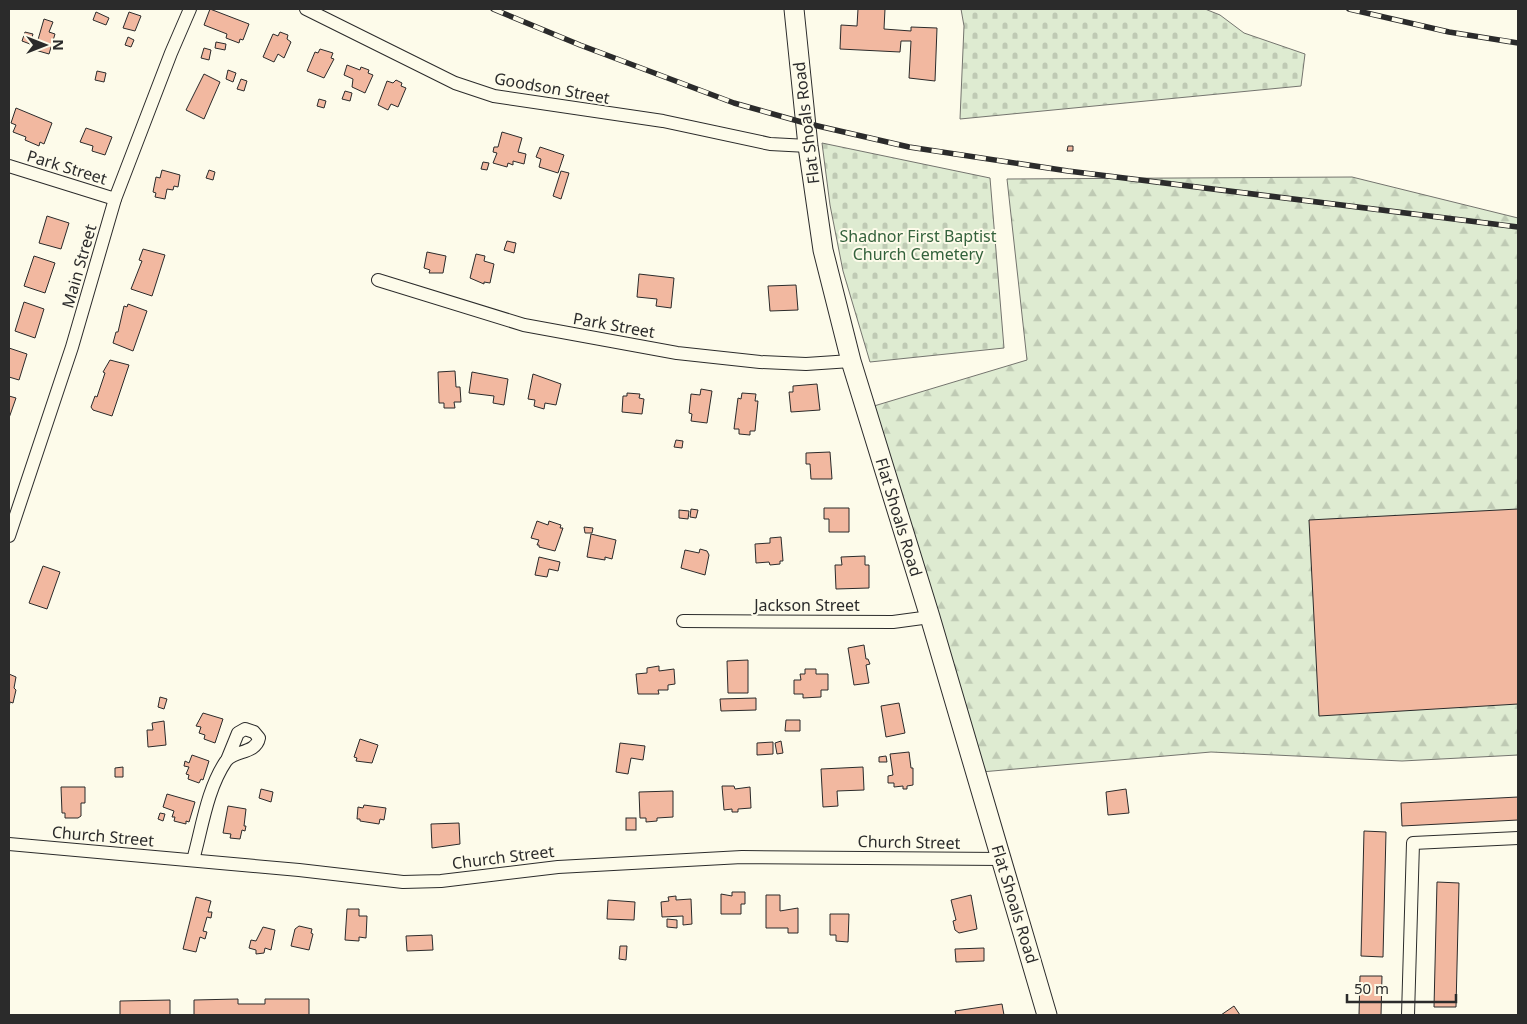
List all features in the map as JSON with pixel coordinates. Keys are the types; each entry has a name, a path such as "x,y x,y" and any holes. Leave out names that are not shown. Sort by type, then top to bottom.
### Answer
{"street":[{"name":"Main Street","path":"9,536 75,338 115,199 170,52 190,9"},
{"name":"Goodson Street","path":"306,9 455,83 494,96 662,121 770,144 808,146"},
{"name":"Flat Shoals Road","path":"794,9 808,146 823,250 851,360 930,617 1047,1015"},
{"name":"Park Street","path":"9,166 115,199"},
{"name":"Park Street","path":"378,280 524,325 677,353 760,362 806,364 851,360"},
{"name":"Jackson Street","path":"683,621 893,622 930,617"},
{"path":"193,860 213,788 227,760"},
{"path":"1408,1015 1413,843 1518,838"},
{"name":"Church Street","path":"9,844 193,860 403,882 441,881 558,867 742,857 1002,859"}],"green space":[{"path":"961,9 1205,9 1220,15 1244,33 1305,54 1301,86 960,119 964,26"},
{"name":"Shadnor First Baptist Church Cemetery","path":"822,143 990,178 1004,348 870,362 843,271 830,205"},
{"path":"1352,177 1518,218 1518,755 1402,761 1211,752 981,772 864,409 1027,360 1007,179"}],"building":[{"path":"210,9 249,24 243,40 240,39 239,43 226,38 227,34 204,25"},
{"path":"858,9 885,9 884,29 911,31 911,27 937,28 935,81 909,78 911,41 901,41 900,52 840,49 841,25 857,26"},
{"path":"96,12 109,18 106,25 93,20"},
{"path":"129,12 141,16 135,31 123,28"},
{"path":"44,19 53,22 49,32 55,34 49,54 35,50"},
{"path":"25,32 33,34 30,44 22,41"},
{"path":"280,32 288,35 287,39 291,42 284,58 278,54 274,62 263,57 273,34 278,36"},
{"path":"128,37 134,40 131,47 125,45"},
{"path":"216,42 226,44 225,50 215,48"},
{"path":"204,48 211,50 209,60 201,58"},
{"path":"320,49 333,53 331,58 334,59 324,78 307,71 315,52 318,53"},
{"path":"347,65 360,70 361,67 369,70 368,73 373,75 365,93 352,87 353,79 344,75"},
{"path":"228,70 236,73 233,82 226,79"},
{"path":"97,71 106,73 104,82 95,80"},
{"path":"204,74 220,82 204,119 186,110"},
{"path":"241,79 247,81 244,91 237,89"},
{"path":"396,80 402,83 401,86 406,88 398,107 391,104 388,110 378,105 387,81 393,83"},
{"path":"345,91 352,93 350,101 342,99"},
{"path":"319,99 326,101 324,108 317,106"},
{"path":"16,108 52,123 44,144 40,142 39,146 25,140 26,137 13,132 16,125 11,123"},
{"path":"86,128 112,137 105,155 92,151 93,146 80,142"},
{"path":"502,132 522,138 518,152 526,154 524,164 513,161 513,165 508,163 507,167 493,163 497,153 493,152 494,147 498,147"},
{"path":"1068,146 1073,146 1073,151 1067,151"},
{"path":"540,147 564,155 558,173 539,167 541,159 536,157"},
{"path":"483,162 489,163 487,170 481,169"},
{"path":"162,170 180,175 178,187 174,186 173,190 167,189 165,199 155,197 156,193 153,192 156,177 160,178"},
{"path":"209,170 215,172 213,180 206,178"},
{"path":"561,171 569,173 561,199 553,196"},
{"path":"47,216 69,223 61,249 39,243"},
{"path":"507,241 516,243 514,253 504,250"},
{"path":"143,249 165,255 152,296 131,289 142,261 139,260"},
{"path":"427,252 446,256 443,273 429,273 430,270 424,268"},
{"path":"476,254 485,256 484,261 494,264 490,283 484,282 484,284 470,278"},
{"path":"34,256 55,263 45,293 24,286"},
{"path":"639,274 674,278 671,308 656,306 657,299 637,297"},
{"path":"796,285 798,310 770,311 768,286"},
{"path":"24,302 44,309 35,338 15,331"},
{"path":"128,304 147,311 133,351 113,343 116,332 118,332 124,306 127,307"},
{"path":"9,348 27,354 19,380 9,377"},
{"path":"110,360 129,365 112,416 93,410 91,407 95,396 97,397 105,373 103,372"},
{"path":"455,371 456,387 460,387 461,402 454,402 455,408 444,408 444,403 439,403 438,372"},
{"path":"472,372 508,379 504,405 493,403 494,396 469,393"},
{"path":"533,374 561,384 556,405 545,403 544,409 534,406 535,400 528,399"},
{"path":"817,384 820,410 791,412 789,392 793,392 793,386"},
{"path":"701,389 712,391 707,423 691,421 692,414 689,413 691,394 700,395"},
{"path":"627,393 640,394 639,398 644,399 642,414 622,412 623,396 627,396"},
{"path":"742,393 756,394 755,401 758,401 755,431 750,431 750,435 739,434 739,429 734,429 738,398 741,399"},
{"path":"9,396 16,398 9,418"},
{"path":"676,440 683,441 682,448 674,447"},
{"path":"830,452 832,479 811,479 810,464 806,464 806,453"},
{"path":"824,508 849,508 849,532 829,532 829,519 824,519"},
{"path":"691,509 698,510 696,518 690,517"},
{"path":"1518,509 1518,704 1319,716 1309,520"},
{"path":"679,510 689,511 688,519 679,518"},
{"path":"537,521 548,525 549,521 561,525 560,528 563,528 555,551 539,547 537,545 539,540 531,538"},
{"path":"584,527 593,528 592,533 585,533"},
{"path":"591,534 616,540 612,559 605,557 605,560 587,557"},
{"path":"781,537 783,561 780,561 780,564 770,565 769,562 756,563 755,544 770,543 770,538"},
{"path":"700,549 707,551 709,555 705,575 681,568 685,550 699,553"},
{"path":"865,556 865,565 869,565 869,588 836,589 835,565 842,565 841,557"},
{"path":"539,557 560,562 558,571 549,569 547,577 535,575"},
{"path":"43,566 60,572 47,609 29,603"},
{"path":"864,645 866,659 868,659 870,664 866,665 869,683 854,685 848,648"},
{"path":"748,660 748,693 728,693 727,661"},
{"path":"659,666 659,671 674,669 675,684 668,685 668,690 658,690 659,694 638,694 636,674 647,673 647,668"},
{"path":"805,669 816,669 816,674 828,674 828,690 821,690 821,697 803,698 803,694 794,694 794,680 801,680 800,674 805,674"},
{"path":"9,674 16,677 14,688 16,690 13,703 10,702 9,708"},
{"path":"160,697 167,699 164,709 158,707"},
{"path":"756,698 756,710 721,711 720,699"},
{"path":"899,703 905,733 886,737 881,706"},
{"path":"203,713 223,719 215,743 204,739 205,735 199,733 201,727 196,726"},
{"path":"786,720 800,720 800,731 785,731"},
{"path":"164,721 166,745 148,747 147,730 153,730 152,723"},
{"path":"360,739 378,745 372,763 356,761 357,758 354,757"},
{"path":"781,741 783,753 777,754 775,743"},
{"path":"773,742 773,754 757,755 757,743"},
{"path":"620,743 645,746 643,760 631,758 628,774 616,772"},
{"path":"909,752 911,768 913,768 913,785 907,786 907,789 903,789 903,786 894,787 894,783 888,783 888,776 893,775 890,754"},
{"path":"192,755 209,761 203,780 201,779 199,783 188,779 189,775 186,774 189,767 184,766 185,761 189,763"},
{"path":"886,756 887,762 879,762 879,757"},
{"path":"123,767 123,777 115,777 115,768"},
{"path":"863,767 864,790 837,791 838,806 823,807 821,769"},
{"path":"722,786 734,786 735,789 750,787 751,808 738,809 738,812 732,812 732,809 724,810"},
{"path":"61,787 85,787 85,803 81,803 81,816 78,818 65,818 65,813 62,813"},
{"path":"261,789 273,792 271,802 259,798"},
{"path":"1126,789 1129,813 1108,815 1106,792"},
{"path":"673,791 673,817 657,818 657,821 646,822 646,818 640,818 639,792"},
{"path":"167,794 195,802 189,822 186,821 186,824 174,821 175,817 172,817 174,811 163,807"},
{"path":"1518,797 1518,820 1402,826 1401,803"},
{"path":"364,805 386,808 384,820 380,819 379,824 357,819 358,807 363,808"},
{"path":"228,806 246,809 245,831 242,830 240,839 230,838 231,834 223,833"},
{"path":"160,813 165,814 163,821 158,819"},
{"path":"626,818 636,818 636,830 626,830"},
{"path":"459,823 460,844 432,848 431,824"},
{"path":"1364,831 1386,832 1383,957 1361,956"},
{"path":"1437,882 1459,883 1456,1007 1434,1007"},
{"path":"732,892 745,892 745,904 741,904 741,914 721,914 721,894 732,896"},
{"path":"766,895 780,895 780,911 798,908 798,933 788,933 788,928 766,928"},
{"path":"971,895 977,929 959,933 955,930 953,921 956,920 951,900"},
{"path":"676,896 676,900 691,899 692,924 683,925 683,916 662,917 661,902 669,901 668,897"},
{"path":"196,897 211,901 208,912 212,912 211,918 207,917 203,931 207,932 205,939 200,937 196,952 183,949"},
{"path":"608,900 635,902 634,920 607,919"},
{"path":"347,909 359,909 359,916 367,916 366,938 359,937 359,941 345,940"},
{"path":"830,914 849,914 848,942 836,941 836,935 830,935"},
{"path":"667,919 677,920 677,928 667,927"},
{"path":"299,926 312,929 311,933 313,934 309,950 291,946 295,929"},
{"path":"263,927 275,930 271,950 265,948 264,953 256,954 256,950 249,948 251,940 256,941"},
{"path":"432,935 433,950 407,951 406,936"},
{"path":"620,946 627,946 626,960 619,959"},
{"path":"984,948 984,961 956,962 955,949"},
{"path":"1360,976 1382,976 1381,1015 1359,1015"},
{"path":"238,999 238,1004 265,1004 265,999 309,999 309,1015 194,1015 194,1000"},
{"path":"170,1000 170,1015 120,1015 120,1001"},
{"path":"1002,1004 1004,1015 956,1015 955,1011"},
{"path":"1234,1006 1240,1015 1221,1015"}],"railway":[{"path":"493,9 580,45 734,103 805,123 909,147 1068,171 1518,227"},
{"path":"1349,9 1449,32 1518,43"}]}
